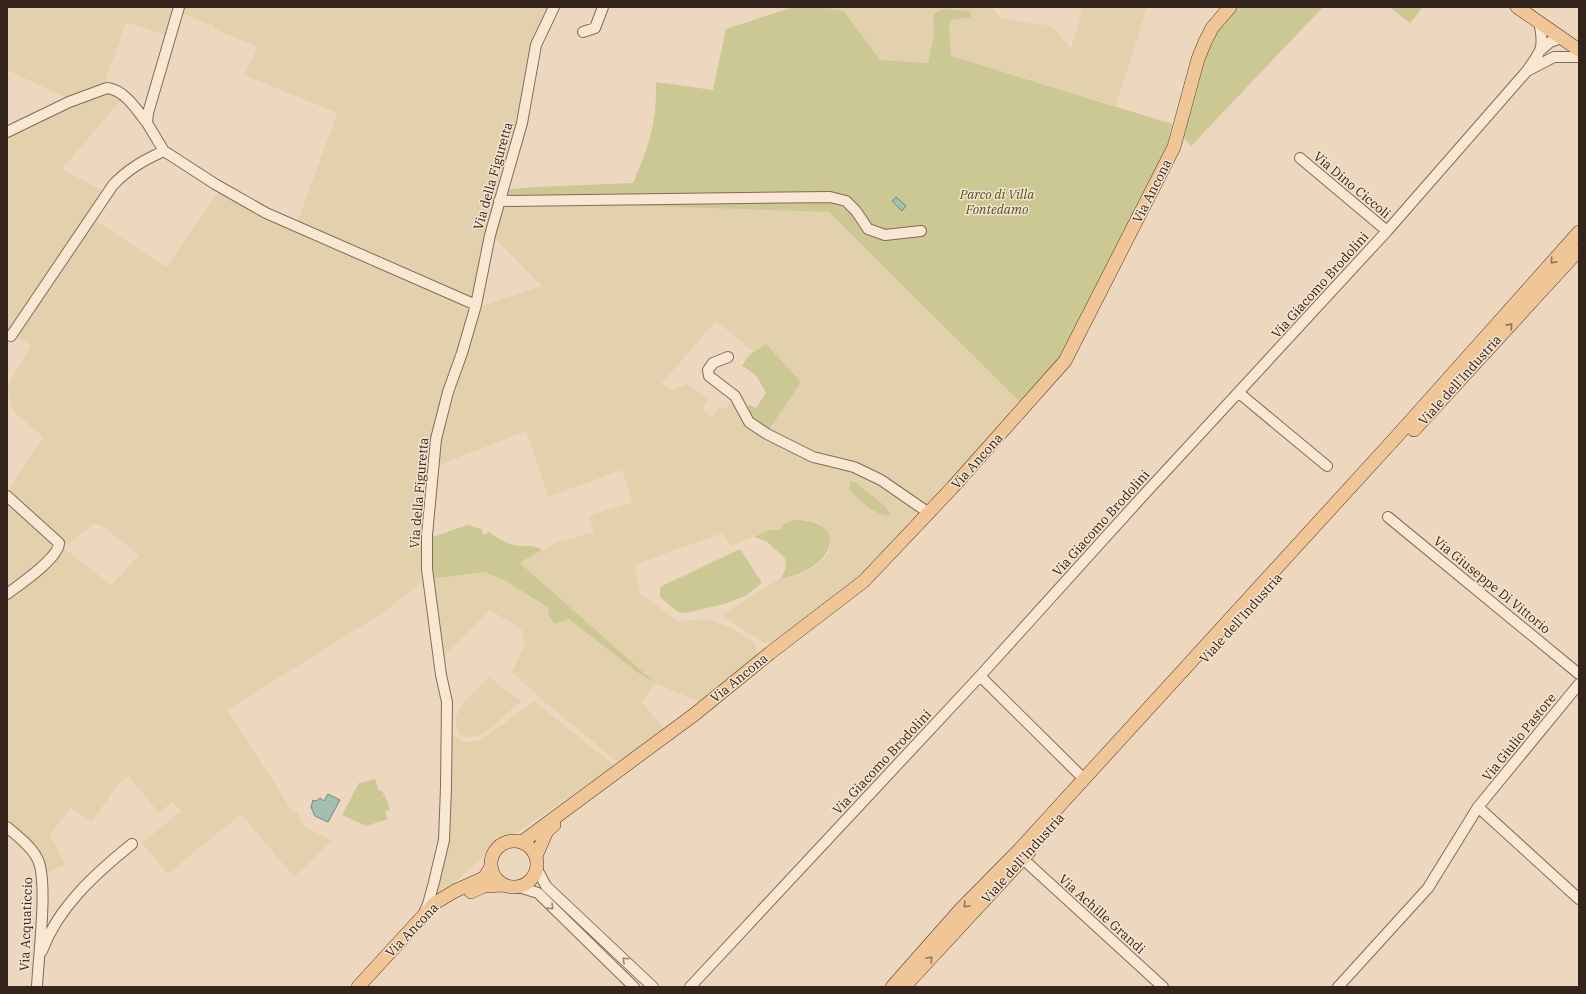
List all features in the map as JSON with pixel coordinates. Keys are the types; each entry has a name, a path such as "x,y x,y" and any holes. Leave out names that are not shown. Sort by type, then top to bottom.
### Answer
{"main road":[{"name":"Via Ancona","path":"358,987 435,903 455,891 484,878 491,867 492,856 498,847 508,842 522,842 578,801 682,719 864,581 929,513 1026,407 1065,361 1174,146 1198,59 1212,28 1230,7"},
{"path":"1517,7 1579,50"},
{"name":"Viale dell'Industria","path":"892,987 960,910 1020,849 1083,778 1393,441 1579,232"},
{"name":"Viale dell'Industria","path":"904,987 1023,859 1579,250"},
{"name":"Via Ancona","path":"368,987 439,910 458,897 484,886 504,885 519,887 531,881 547,831 578,801"},
{"path":"522,842 531,848 537,862"},
{"path":"491,867 495,877 504,885"}],"street":[{"path":"147,123 179,7"},
{"name":"Via della Figuretta","path":"420,920 428,904 444,840 446,794 447,702 438,661 427,569 427,535 436,439 448,392 462,354 476,305 490,235 522,123 536,45 554,7"},
{"path":"583,32 595,28 603,7"},
{"path":"1539,22 1542,36 1542,49"},
{"path":"1554,57 1560,48 1561,38"},
{"name":"Via Giacomo Brodolini","path":"690,987 980,676 1140,499 1387,231 1526,72 1542,49 1550,42 1561,38"},
{"name":"Via Giacomo Brodolini","path":"1526,72 1554,57 1579,57"},
{"path":"7,132 69,102 107,88 114,88 120,92 147,123 164,151 215,184 266,213 476,305"},
{"path":"11,336 113,185 125,172 143,160 164,151"},
{"name":"Via Dino Ciccoli","path":"1300,158 1387,231"},
{"path":"499,200 830,197 846,201 856,211 868,230 885,235 920,231"},
{"path":"728,357 713,363 708,370 709,376 735,396 749,422 767,434 813,457 854,466 881,480 929,513"},
{"path":"1239,393 1327,466"},
{"path":"7,496 59,543 59,548 53,556 33,574 7,594"},
{"name":"Via Giuseppe Di Vittorio","path":"1388,517 1579,674"},
{"path":"980,676 1083,778"},
{"name":"Via Giulio Pastore","path":"1338,987 1428,888 1478,807 1579,684"},
{"path":"1478,807 1579,899"},
{"name":"Via Acquaticcio","path":"7,827 24,842 38,858 43,879 37,987"},
{"path":"38,960 49,932 73,898 112,859 132,844"},
{"name":"Via Achille Grandi","path":"1023,859 1163,987"},
{"path":"537,862 546,886 653,987"},
{"path":"519,887 538,893 634,987"}],"shaded area":[{"path":"7,7 174,7 166,35 126,22 104,85 67,98 7,70"},
{"path":"182,7 551,7 522,108 474,298 469,299 297,223 337,113 244,75 258,47 214,29 214,26 180,13"},
{"path":"821,7 991,7 1002,18 1052,26 1071,48 1082,10 1076,7 1147,7 1116,106 951,56 949,25 952,20 971,17 933,14 934,35 928,63 880,60 844,11"},
{"path":"107,90 122,99 62,169 103,191 7,334 7,135"},
{"path":"219,191 462,303 470,312 447,385 424,580 387,610 227,710 293,812 297,811 301,821 308,829 332,840 294,877 241,814 168,874 142,843 181,811 172,802 159,813 128,776 115,788 92,822 71,808 49,835 66,864 46,873 45,861 35,844 7,824 7,596 54,560 64,548 111,585 139,555 105,528 94,523 68,545 7,492 43,437 14,412 7,392 7,387 31,345 15,336 93,219 166,267"},
{"path":"896,197 906,206 902,211 892,201"},
{"path":"501,203 743,203 830,205 1025,401 928,508 855,462 816,455 768,431 801,382 766,344 754,352 716,321 661,384 672,390 687,384 708,399 702,410 712,416 720,407 726,409 733,398 750,426 810,459 851,468 881,485 922,512 863,576 777,644 763,642 721,615 781,578 795,577 809,571 822,561 829,551 831,542 826,530 819,523 807,520 794,520 785,523 781,530 768,530 731,546 723,533 634,565 641,594 678,621 708,619 729,627 755,643 758,657 700,702 654,683 642,702 666,731 619,763 542,700 512,672 525,644 521,629 490,610 442,658 431,579 484,572 504,580 540,601 549,609 548,615 554,623 569,619 637,672 648,678 520,563 555,543 594,532 589,516 632,502 622,470 548,497 526,431 439,465 441,440 481,306 541,286 492,235"},
{"path":"7,499 54,541 56,550 7,591"},
{"path":"489,677 521,701 489,730 477,736 466,738 459,734 456,726 456,716 463,703"},
{"path":"534,701 615,766 490,850 438,898 434,897 451,739 453,736 465,742 481,740"},
{"path":"328,794 340,800 328,822 315,816 311,807 313,800 316,801 320,798 324,801"}],"green space":[{"name":"Parco di Villa Fontedamo","path":"793,7 821,7 844,11 880,60 928,63 934,35 933,14 943,9 970,11 971,17 952,20 949,25 951,56 1172,124 1168,144 1059,358 1024,406 829,212 499,201 503,190 534,187 633,183 648,146 651,134 655,110 656,82 713,90 726,29"},
{"path":"1238,7 1323,7 1191,146 1183,137 1205,55 1217,31"},
{"path":"1389,7 1423,7 1410,23"},
{"path":"766,344 801,382 768,431 754,423 746,410 750,405 756,408 766,393 757,377 742,366 748,356"},
{"path":"850,482 856,482 860,487 885,506 891,516 879,513 863,503 849,490"},
{"path":"794,520 813,522 825,528 830,537 829,548 823,558 812,567 798,574 781,578 786,568 785,558 766,541 754,537 768,530 780,530 785,523"},
{"path":"467,525 482,529 483,535 489,532 510,544 518,546 532,546 542,550 520,563 654,682 637,672 569,619 555,624 548,615 549,608 504,580 484,572 431,579 430,538"},
{"path":"740,549 762,583 745,596 724,604 686,613 678,612 660,597 660,587"},
{"path":"375,779 379,791 382,791 384,794 381,797 385,796 390,810 385,811 388,819 366,826 342,815 359,783"}]}
